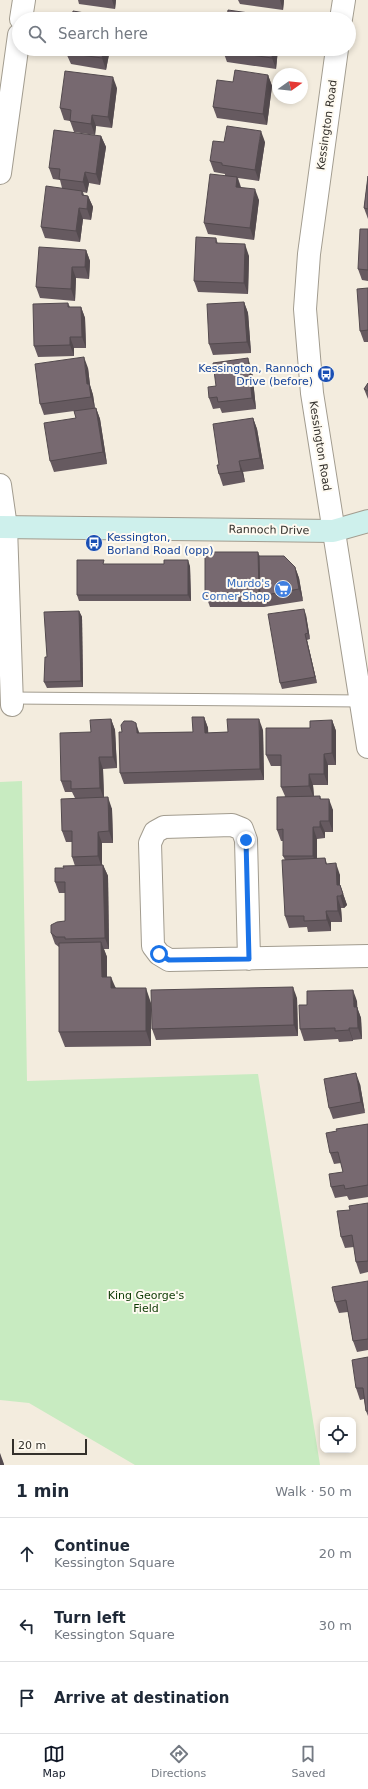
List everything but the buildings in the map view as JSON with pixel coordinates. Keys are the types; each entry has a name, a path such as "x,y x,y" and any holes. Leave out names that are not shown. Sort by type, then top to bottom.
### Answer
{"street":[{"path":"22,12 24,0"},
{"path":"342,12 344,0"},
{"path":"0,173 16,56"},
{"name":"Kessington Road","path":"336,56 309,254 305,308 312,393 368,747"},
{"path":"0,485 12,702"},
{"name":"Rannoch Drive","path":"3,526 333,531 368,521"},
{"path":"249,959 246,840 242,829 232,825 164,827 155,832 150,843 153,946 159,954 169,960 249,959 368,956"}],"lane":[{"path":"12,702 361,701"}],"green space":[{"name":"King George's Field","path":"22,781 27,1081 258,1074 320,1465 135,1465 29,1403 0,1400 0,782"}],"place":[{"name":"Kessington, Rannoch Drive (before)","path":"326,374"},
{"name":"Kessington, Borland Road (opp)","path":"94,543"},
{"name":"Murdo's Corner Shop","path":"283,589"}],"route":[{"path":"159,954 169,960 249,959 246,840"}]}
